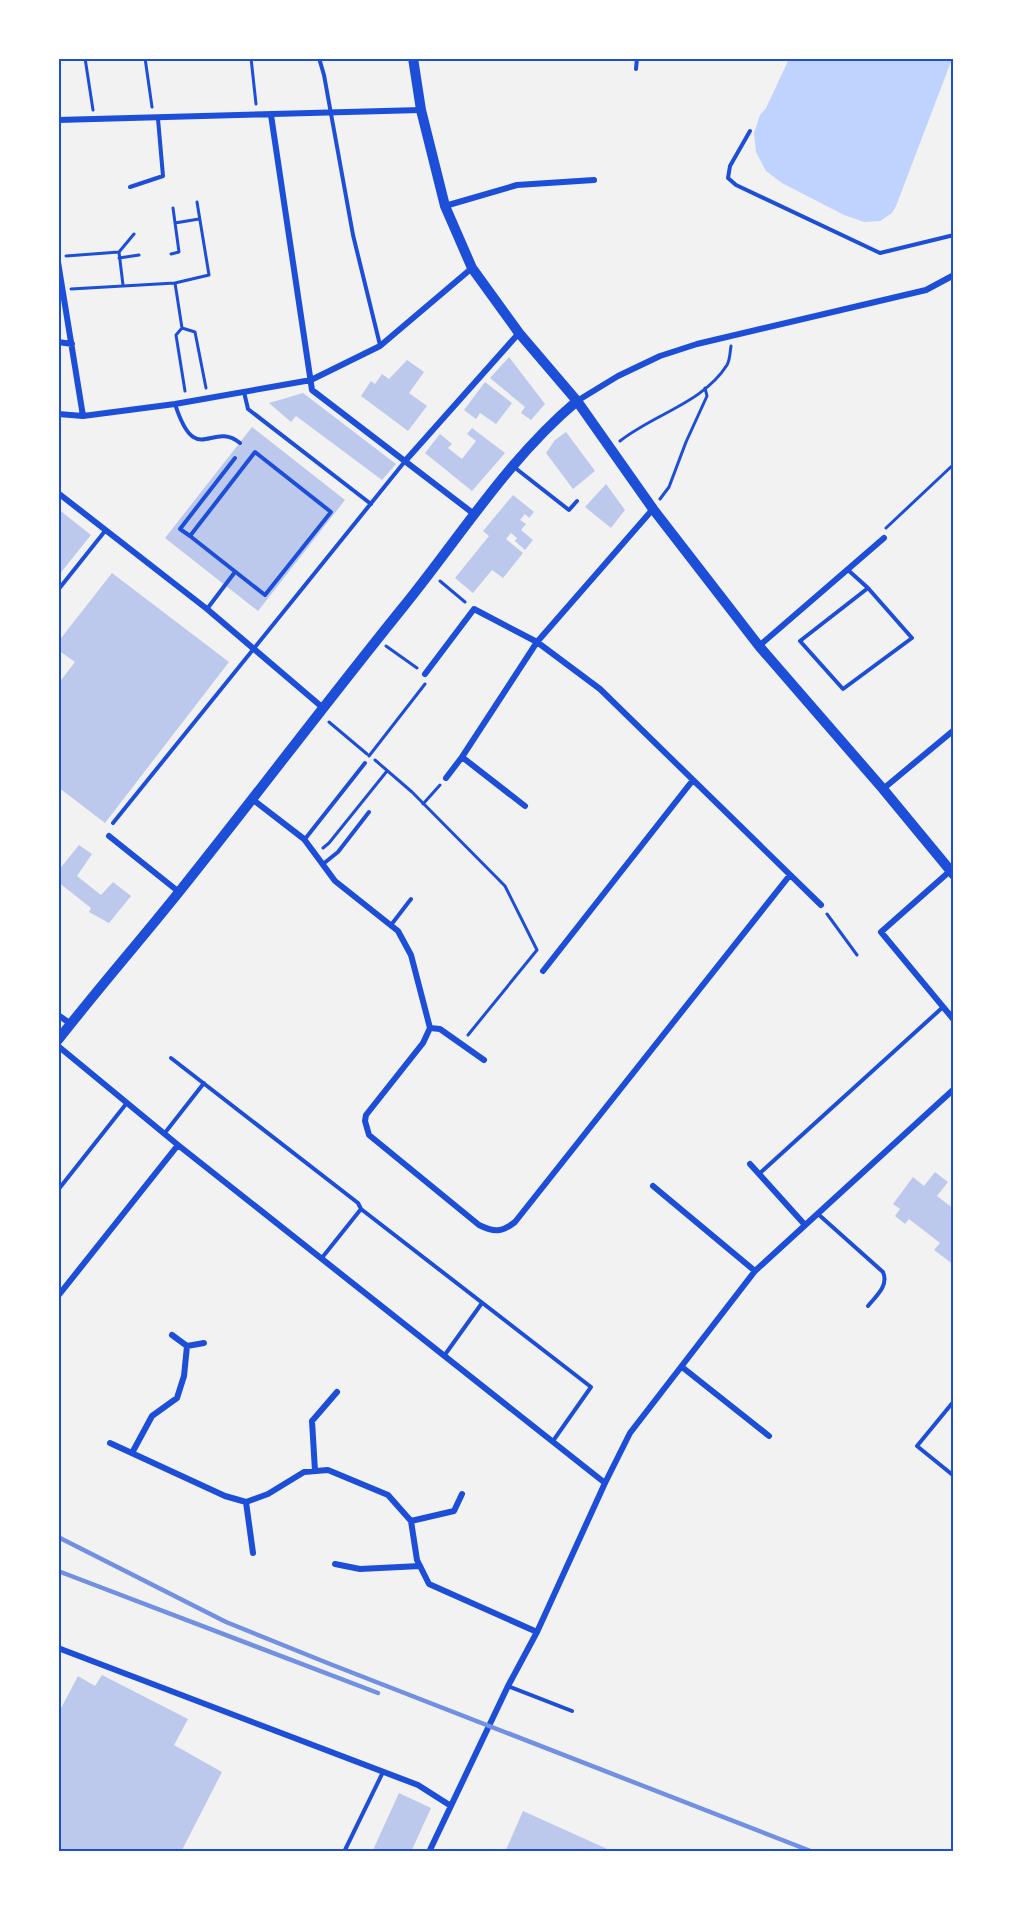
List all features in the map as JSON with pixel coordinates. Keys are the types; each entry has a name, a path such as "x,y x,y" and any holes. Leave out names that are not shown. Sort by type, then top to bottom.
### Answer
{"main road":[{"path":"413,58 420,110 445,206 472,268 519,333 577,401 653,509 759,646 883,789 952,873"},
{"path":"58,1040 179,892 474,514 555,420 577,401"}],"street":[{"path":"58,120 420,110"},
{"path":"271,115 312,390 474,514"},
{"path":"445,206 517,185 594,180"},
{"path":"58,262 83,416"},
{"path":"58,414 83,416 175,404 311,380 380,346 472,268"},
{"path":"577,401 618,376 660,356 732,336 926,290 954,275"},
{"path":"406,460 519,333"},
{"path":"58,342 72,344"},
{"path":"58,493 207,609 322,707"},
{"path":"446,778 537,642 653,509"},
{"path":"759,646 884,538"},
{"path":"425,674 474,609 537,642 600,689 821,905"},
{"path":"883,789 954,730"},
{"path":"462,757 525,806"},
{"path":"543,971 693,780"},
{"path":"252,799 304,839 335,882 398,931 405,940 430,1028 423,1042 366,1115 366,1128 376,1143 479,1225 497,1232 515,1222 790,875"},
{"path":"109,836 179,892"},
{"path":"952,873 881,932 954,1020"},
{"path":"58,1015 71,1024"},
{"path":"430,1028 440,1029 484,1060"},
{"path":"58,1046 126,1104 605,1483"},
{"path":"429,1851 508,1686 537,1632 630,1433 755,1271 954,1089"},
{"path":"58,1296 178,1145"},
{"path":"750,1164 805,1225"},
{"path":"653,1186 755,1271"},
{"path":"172,1335 187,1346 204,1343"},
{"path":"132,1453 152,1416 177,1398 184,1376 187,1346"},
{"path":"682,1367 769,1436"},
{"path":"315,1471 312,1421 337,1392"},
{"path":"110,1443 225,1496 246,1502 268,1494 304,1472 328,1470 388,1495 411,1521 417,1560 429,1584 537,1632"},
{"path":"411,1521 454,1511 462,1494"},
{"path":"246,1502 253,1553"},
{"path":"335,1564 360,1569 420,1566"},
{"path":"58,1648 417,1785 451,1806"}],"lane":[{"path":"319,58 353,236 380,346"},
{"path":"636,69 637,58"},
{"path":"130,187 163,176 156,119"},
{"path":"750,131 730,166 728,178 736,185 880,253 954,235"},
{"path":"243,392 248,408 371,504"},
{"path":"175,404 181,424 194,438 207,440 223,436 234,438 240,443"},
{"path":"190,536 255,452 331,512 265,595 235,572 190,536 180,528 236,458"},
{"path":"113,823 406,460"},
{"path":"514,467 569,510 577,501"},
{"path":"58,590 105,531"},
{"path":"848,570 868,588 912,638 843,689 800,641 868,588"},
{"path":"207,609 235,572"},
{"path":"304,839 365,763"},
{"path":"322,864 338,852 369,812"},
{"path":"391,926 411,899"},
{"path":"759,1174 943,1007"},
{"path":"171,1058 358,1203 361,1209 591,1386 553,1442"},
{"path":"164,1134 204,1083"},
{"path":"58,1190 126,1104"},
{"path":"321,1259 361,1209"},
{"path":"818,1213 883,1272 885,1278 883,1288 868,1306"},
{"path":"444,1356 482,1303"},
{"path":"954,1401 917,1446 954,1476"},
{"path":"949,1407 954,1410"},
{"path":"508,1686 573,1711"},
{"path":"344,1851 383,1772"}],"path":[{"path":"86,58 94,120"},
{"path":"145,58 156,119"},
{"path":"251,58 258,115"},
{"path":"63,290 175,283 209,275 197,201"},
{"path":"171,254 179,252 173,208"},
{"path":"175,223 200,219"},
{"path":"58,257 118,252 134,234"},
{"path":"118,252 123,286"},
{"path":"119,258 139,255"},
{"path":"175,283 182,328 176,335 186,402"},
{"path":"182,328 195,332 209,399"},
{"path":"611,448 631,432 702,393 729,363 732,336"},
{"path":"653,509 669,487 707,396 705,388"},
{"path":"884,538 880,533 954,464"},
{"path":"430,573 474,609"},
{"path":"369,756 428,679 425,674 377,639"},
{"path":"340,731 412,792 505,886 537,950 461,1043"},
{"path":"315,854 329,843 387,771"},
{"path":"423,804 446,778"},
{"path":"821,905 857,955"}],"water":[{"path":"789,59 952,59 896,206 892,213 880,221 864,222 844,215 782,183 766,171 756,152 754,133 760,115 766,108"}],"building":[{"path":"509,357 545,404 531,420 521,413 525,407 490,378"},
{"path":"407,360 424,372 409,393 427,406 408,431 361,396 371,381 375,384 382,374 389,379"},
{"path":"485,382 512,403 496,424 480,413 476,419 464,410"},
{"path":"303,393 396,464 382,480 296,416 291,422 269,403"},
{"path":"252,427 345,500 258,611 165,538"},
{"path":"472,428 505,453 472,491 425,453 440,434 452,444 448,448 462,459 476,441 467,434"},
{"path":"566,432 595,471 573,489 546,453 555,440"},
{"path":"606,484 625,510 611,528 585,507"},
{"path":"513,495 534,512 529,518 525,514 520,520 526,524 521,530 533,540 525,550 515,541 517,538 511,533 506,539 523,553 503,578 492,570 473,593 455,578 489,536 483,531"},
{"path":"58,509 91,535 58,576"},
{"path":"112,573 229,662 105,823 58,787 58,684 75,662 58,650 58,642"},
{"path":"79,845 92,854 77,876 101,895 113,882 131,896 109,923 89,912 91,908 58,882 58,871"},
{"path":"935,1172 948,1182 937,1196 954,1209 954,1265 934,1250 940,1243 909,1219 905,1224 895,1216 900,1209 893,1204 913,1177 924,1186"},
{"path":"102,1675 188,1719 174,1745 222,1772 181,1852 58,1852 58,1714 78,1676 95,1686"},
{"path":"399,1793 431,1808 411,1852 372,1852"},
{"path":"523,1811 614,1852 505,1852"}],"railway":[{"path":"58,1537 226,1622 813,1852"},
{"path":"58,1571 378,1693"}]}
